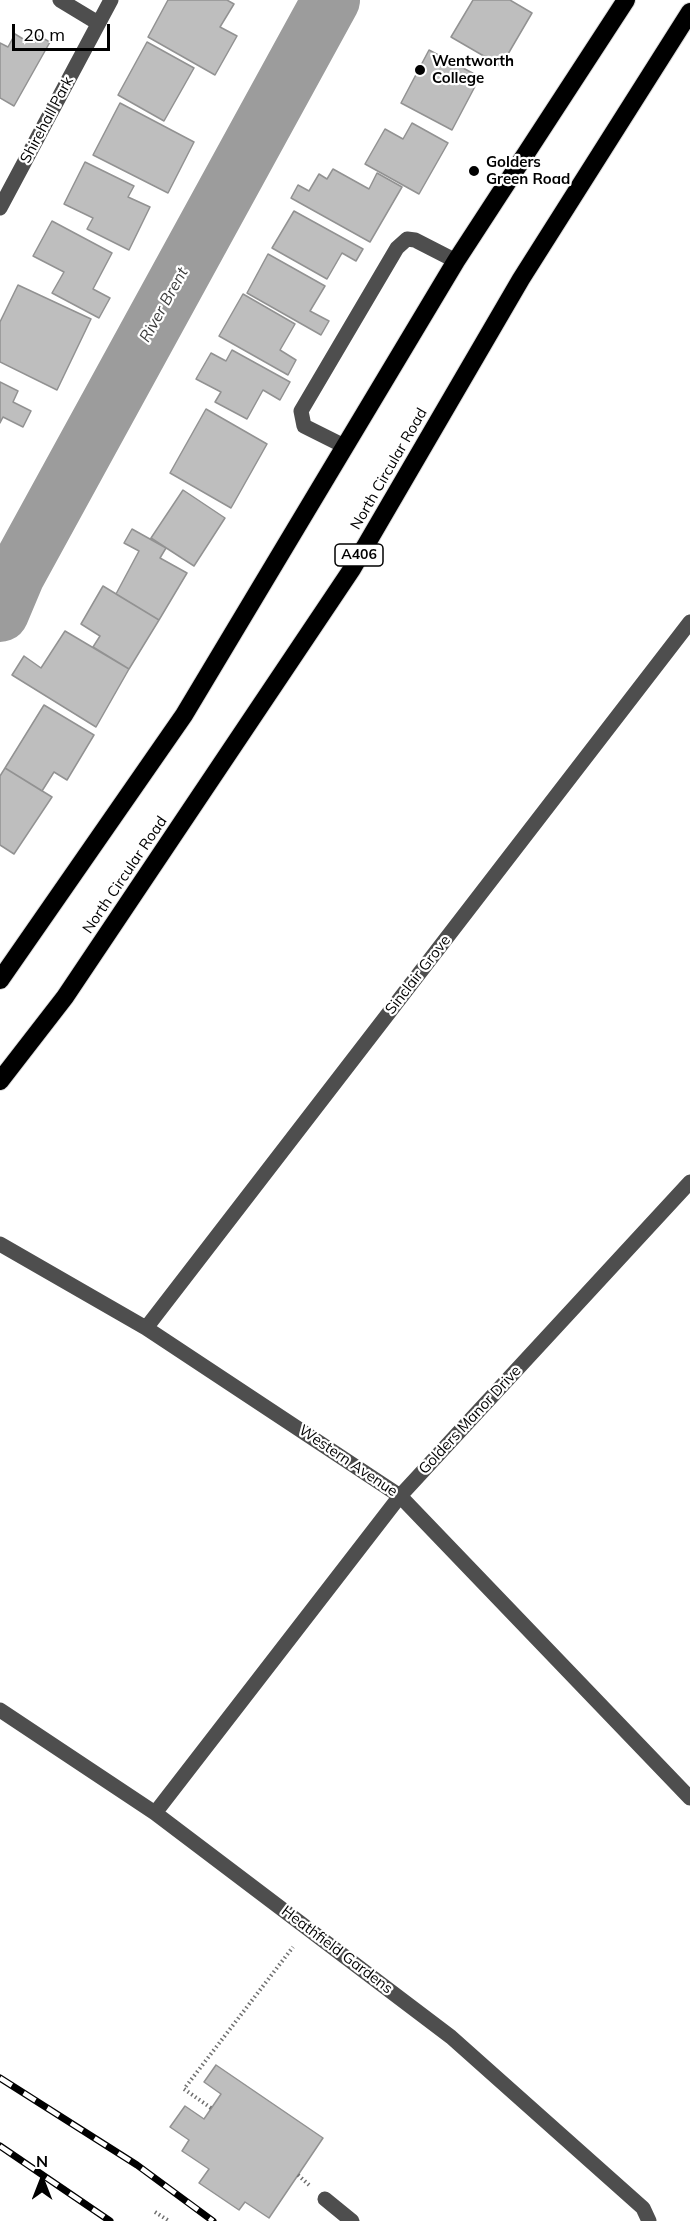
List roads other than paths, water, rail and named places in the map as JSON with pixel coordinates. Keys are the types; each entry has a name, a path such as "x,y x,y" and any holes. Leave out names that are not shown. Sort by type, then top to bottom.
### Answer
{"highway":[{"path":"0,980 184,716 456,261 626,0"},
{"name":"North Circular Road","path":"0,1081 64,997 352,568 521,279 690,12"}],"street":[{"path":"60,0 98,23"},
{"name":"Shirehall Park","path":"0,208 111,0"},
{"path":"344,446 304,426 301,411 397,248 407,239 415,240 456,261"},
{"name":"Sinclair Grove","path":"146,1328 690,622"},
{"name":"Golders Manor Drive","path":"155,1813 400,1496 690,1182"},
{"name":"Western Avenue","path":"0,1244 146,1328 400,1496 690,1798"},
{"name":"Heathfield Gardens","path":"0,1710 155,1813 451,2037 643,2208 649,2221"},
{"path":"325,2199 352,2221"}],"waterway":[{"name":"River Brent","path":"0,613 16,575 331,0"}],"railway":[{"path":"0,2078 137,2165 213,2221"},
{"path":"0,2146 110,2221"}],"place":[{"name":"Wentworth College","path":"420,70"},
{"name":"Golders Green Road","path":"474,171"}]}
